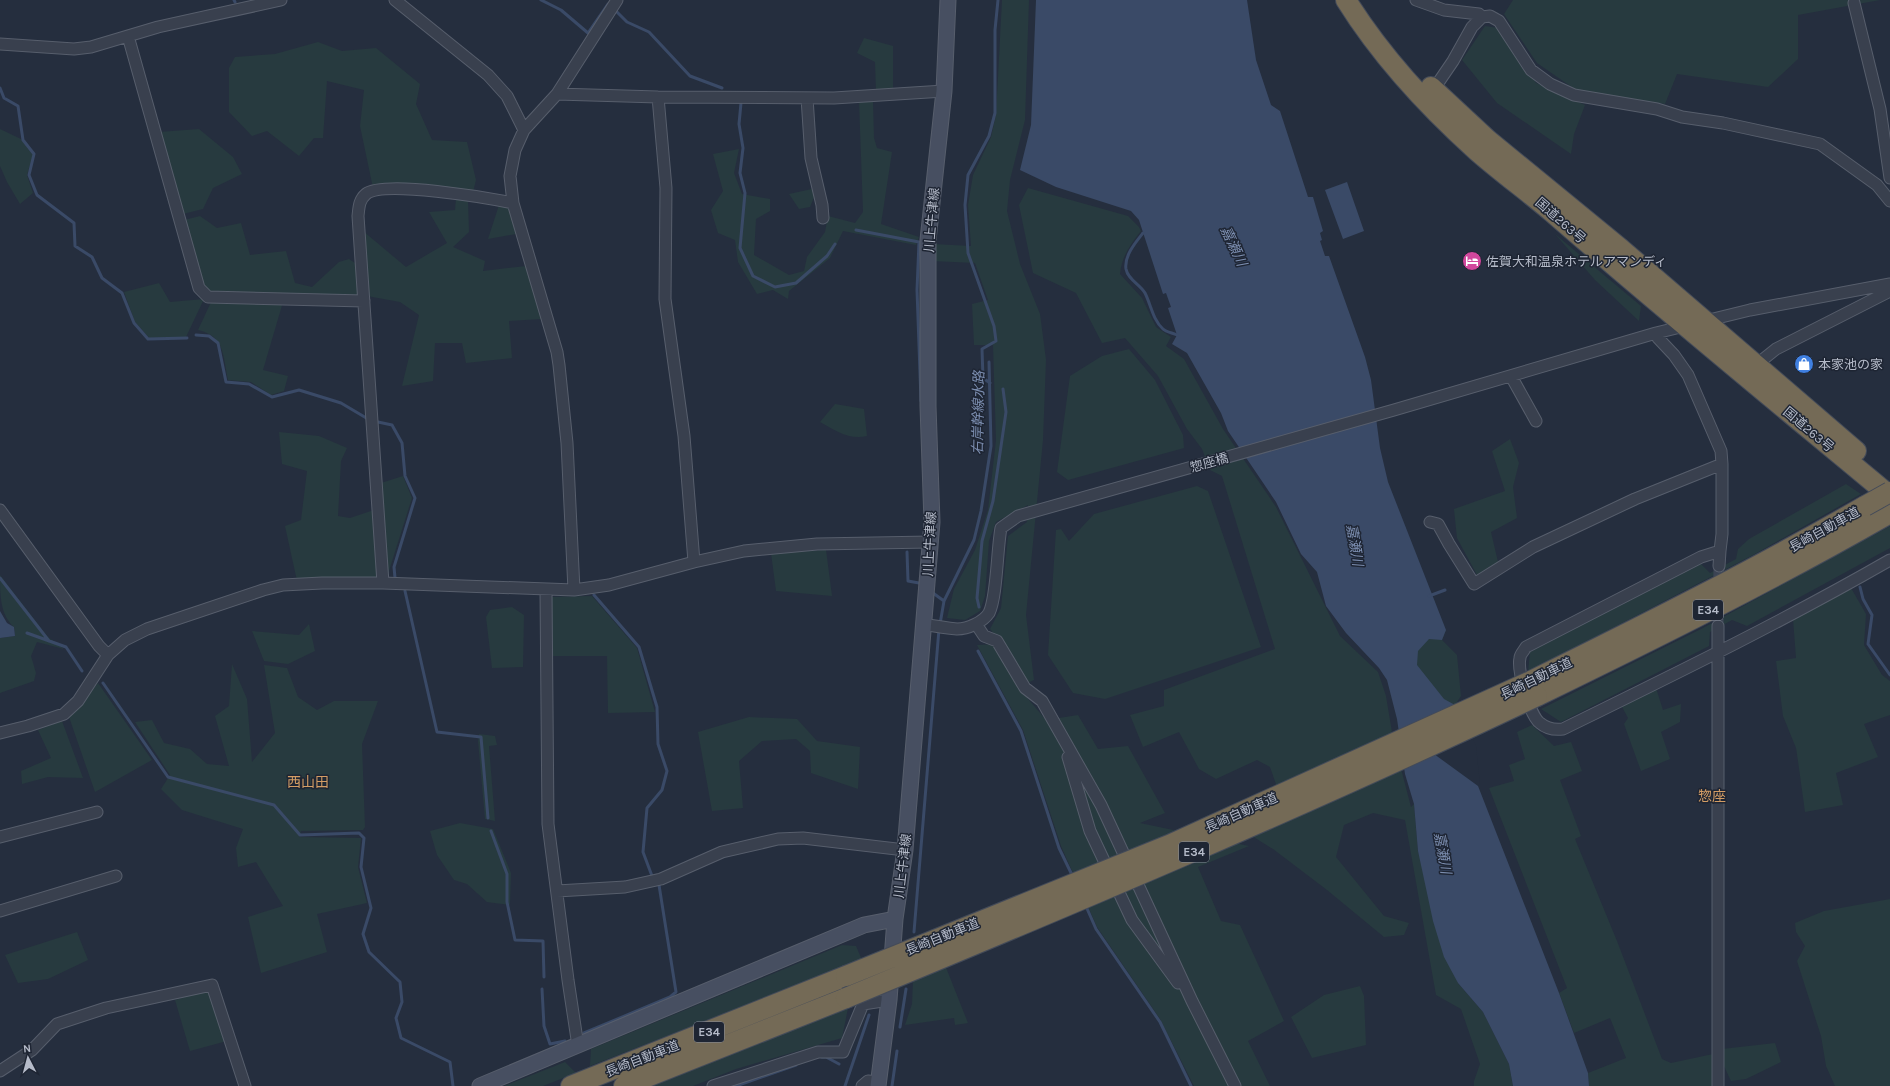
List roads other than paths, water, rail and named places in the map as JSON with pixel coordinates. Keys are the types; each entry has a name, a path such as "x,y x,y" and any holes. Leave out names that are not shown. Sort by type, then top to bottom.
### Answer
{"highway":[{"name":"国道263号","path":"1346,0 1375,43 1429,104 1478,151 1520,184 1685,326 1890,496"},
{"name":"国道263号","path":"1354,0 1408,63 1432,88 1488,140 1706,322 1890,480"},
{"name":"長崎自動車道","path":"624,1086 846,998 1186,855 1453,736 1638,628 1810,538 1877,513 1890,492"},
{"name":"長崎自動車道","path":"571,1086 1169,845 1534,688"}],"main road":[{"name":"川上牛津線","path":"879,1084 889,1000 895,920 905,850 927,625 932,522 928,406 928,240 944,91 948,0"},
{"path":"480,1086 864,925 895,920"}],"street":[{"path":"0,44 74,49 91,47 243,4 281,0"},
{"path":"395,0 488,75 507,96 524,130"},
{"path":"574,590 567,443 557,352 513,203 510,176 515,150 524,130 557,94 617,0"},
{"path":"1416,0 1444,10 1478,14 1482,18"},
{"path":"1854,3 1880,109 1890,178"},
{"path":"1432,88 1438,83 1453,61 1472,27 1482,18 1490,16 1499,22 1532,70 1550,84 1574,95 1657,109 1682,117 1723,123 1820,144 1877,185 1890,201"},
{"path":"128,36 199,288 208,297 364,301"},
{"path":"557,94 658,97 807,98 878,96 944,91"},
{"path":"658,97 666,188 664,299 684,436 694,562"},
{"path":"807,98 811,158 822,205 823,218"},
{"path":"383,583 358,216 360,201 367,193 382,190 410,189 471,195 513,203"},
{"name":"惣座橋","path":"976,624 988,614 992,602 1001,528 1012,518 1394,410 1656,333 1750,310 1890,284"},
{"path":"1756,365 1776,349 1890,291"},
{"path":"1656,333 1658,338 1674,355 1688,375 1721,451 1722,534 1719,566"},
{"path":"1511,376 1536,421"},
{"path":"1430,522 1438,524 1474,584 1533,547 1635,499 1713,466 1722,464"},
{"path":"0,510 99,646 108,655"},
{"path":"0,733 28,726 64,714 78,701 108,655 125,640 147,629 263,590 283,585 302,583 383,583 574,590 609,585 694,562 744,551 817,544 930,542"},
{"path":"1720,551 1701,557 1526,647 1520,657 1519,670 1533,712 1539,723 1554,730 1563,729 1718,652 1854,581 1890,560"},
{"path":"546,590 548,824 578,1046"},
{"path":"927,625 958,629 976,624 984,636 997,641 1025,688 1042,701 1101,805 1192,1001 1235,1086"},
{"path":"1718,626 1718,1086"},
{"path":"1063,740 1090,831 1132,920 1192,1001"},
{"path":"0,837 97,812"},
{"path":"557,891 625,887 661,879 722,852 778,839 803,838 905,850"},
{"path":"0,911 116,876"},
{"path":"0,1071 32,1050 57,1024 106,1008 212,985 245,1086"},
{"path":"713,1086 818,1052 843,1052 862,1004 889,1000"},
{"path":"862,1086 868,1082 879,1084"}],"water":[{"name":"嘉瀬川","path":"1036,0 1247,0 1256,60 1271,105 1280,111 1308,197 1313,197 1323,231 1320,233 1322,240 1320,241 1325,256 1329,256 1365,357 1371,380 1380,448 1388,482 1446,630 1442,640 1429,639 1418,651 1417,665 1444,699 1455,705 1474,747 1478,786 1559,993 1588,1073 1589,1086 1513,1086 1509,1064 1483,1012 1458,983 1444,957 1433,921 1418,851 1414,804 1405,774 1397,719 1387,680 1379,668 1346,633 1326,606 1317,572 1301,554 1276,502 1228,431 1221,413 1187,353 1172,344 1177,335 1168,308 1171,307 1166,293 1163,294 1139,220 1131,211 1056,187 1020,170 1031,125"},
{"path":"1347,182 1364,231 1343,239 1325,190"},
{"path":"0,611 7,623 14,627 15,636 0,638"}],"waterway":[{"path":"541,0 561,10 588,33 608,4"},
{"path":"990,383 983,378 982,349 996,341 994,326 968,253 965,205 968,175 989,136 995,113 995,30 998,0"},
{"path":"617,12 627,22 649,32 690,76 722,88"},
{"path":"0,88 4,98 18,106 23,140 34,154 29,175 37,195 74,223 75,246 92,257 102,278 122,293 134,323 148,339 187,338"},
{"path":"741,103 739,124 743,148 740,173 745,193 740,248 753,276 775,287 796,283 827,256 835,244"},
{"path":"856,230 919,242 917,290 921,401"},
{"path":"1143,233 1128,255 1126,264 1127,273 1145,293 1154,317 1163,329 1177,335"},
{"path":"196,335 209,336 218,343 226,382 249,384 272,397 299,390 341,403 368,419"},
{"name":"右岸幹線水路","path":"940,624 944,601 974,540 981,511 991,446 989,362"},
{"path":"979,607 977,598 982,541 993,501 1006,412 1003,389"},
{"path":"378,422 392,425 402,443 405,476 415,498 394,567 395,578"},
{"path":"907,552 908,581 919,583"},
{"path":"0,578 49,641"},
{"path":"1860,587 1863,599 1872,615 1868,644 1890,675"},
{"path":"1429,596 1445,590"},
{"path":"405,591 437,732 481,737 488,818"},
{"path":"933,593 944,601"},
{"path":"594,595 639,647 657,707 658,744 667,771 662,790 647,808 643,852 652,876"},
{"path":"914,932 939,629"},
{"path":"27,633 66,647 82,671"},
{"path":"978,651 1021,731 1059,848 1073,877"},
{"path":"103,683 168,777 274,805 300,835 359,833 364,838 361,867 371,908 363,934 369,952 400,982 402,1002 396,1018 401,1038 450,1062 453,1086"},
{"path":"491,831 507,874 507,902 515,940 543,941 544,977"},
{"path":"584,1033 670,997 676,992 659,885"},
{"path":"1085,904 1096,929 1160,1022 1191,1086"},
{"path":"542,989 544,1026 550,1044 565,1041"},
{"path":"900,1027 906,989"},
{"path":"845,1086 869,1015"},
{"path":"892,1086 897,1051"},
{"path":"822,1057 826,1057 839,1064"},
{"path":"736,1086 796,1065"}],"tunnel":[{"path":"1718,626 1719,566"}],"place":[{"name":"佐賀大和温泉ホテルアマンディ","path":"1472,261"},
{"name":"本家池の家","path":"1804,364"}],"district":[{"name":"西山田","path":"308,782"},
{"name":"惣座","path":"1712,796"}]}
